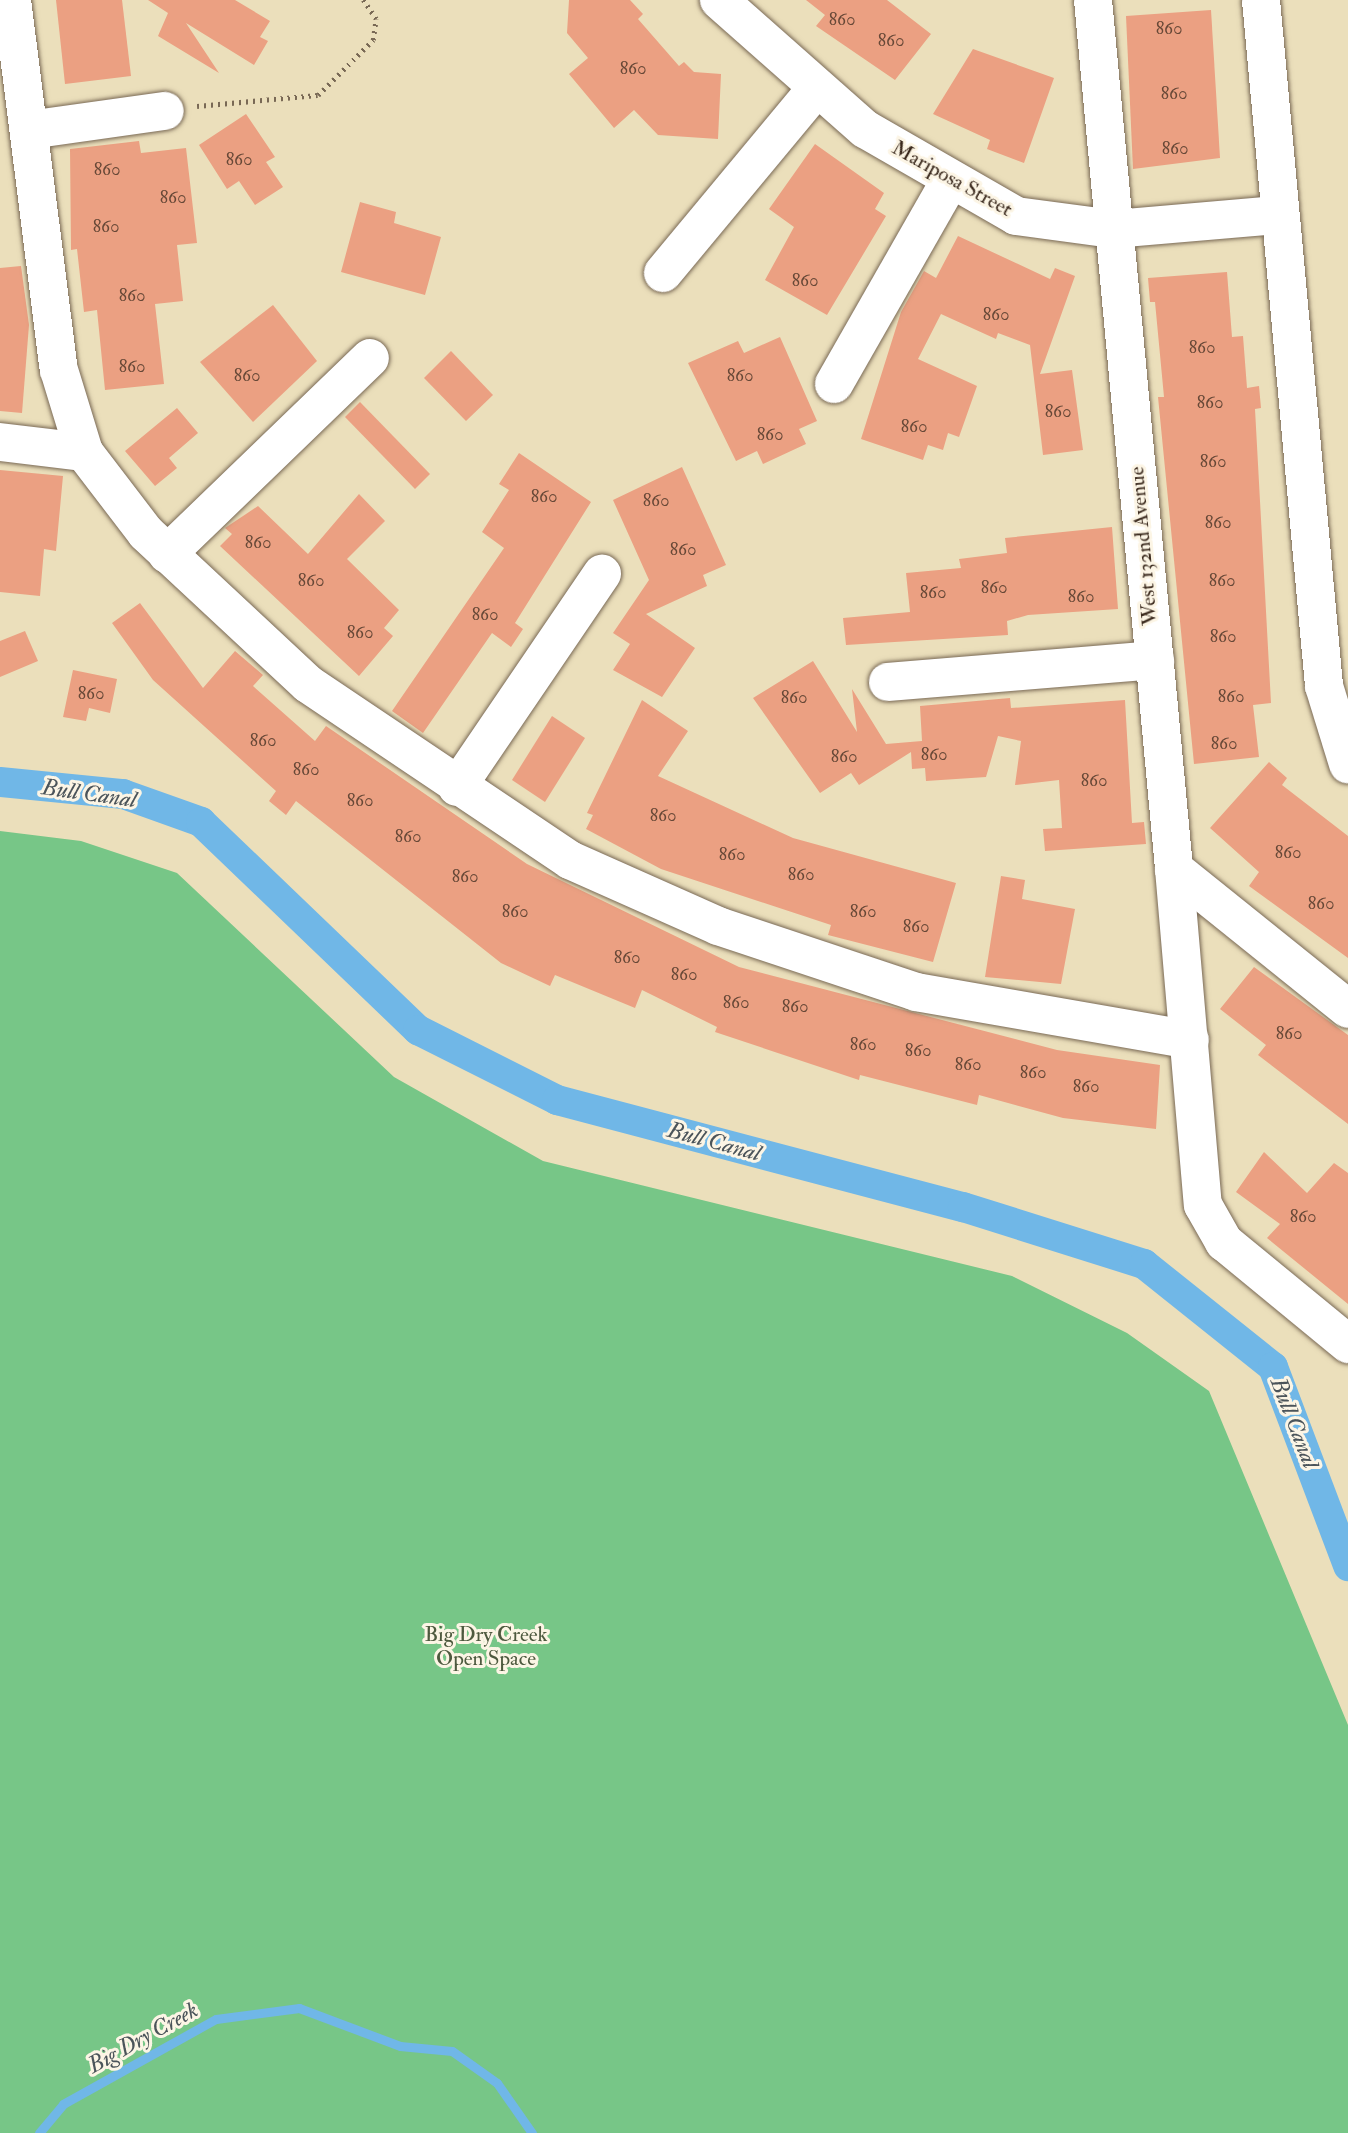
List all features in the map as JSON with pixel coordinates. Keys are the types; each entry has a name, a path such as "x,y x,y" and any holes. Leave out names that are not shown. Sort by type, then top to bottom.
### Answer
{"street":[{"path":"12,0 60,370 84,452 167,554 308,684 457,788 616,882 834,967 1049,1019 1190,1040"},
{"name":"Mariposa Street","path":"719,0 815,90 950,181 1016,216 1114,229 1278,215"},
{"name":"West 132nd Avenue","path":"1093,0 1203,1205 1216,1231 1348,1345"},
{"path":"1261,0 1278,215 1324,687 1348,764"},
{"path":"663,273 815,90"},
{"path":"29,130 164,111"},
{"path":"834,384 950,181"},
{"path":"167,554 370,358"},
{"path":"0,442 84,452"},
{"path":"457,788 602,574"},
{"path":"887,682 1154,660"},
{"path":"1174,869 1348,1009"}],"path":[{"path":"164,111 279,94 318,95 373,40 376,19 363,0"}],"green space":[{"name":"Big Dry Creek Open Space","path":"0,831 81,841 177,873 394,1077 543,1161 1012,1276 1127,1333 1209,1391 1348,1725 1348,2133 0,2133"}],"building":[{"path":"56,0 122,0 131,76 65,84"},
{"path":"148,0 235,0 270,21 260,37 268,41 254,65 186,23 219,73 158,36 168,13"},
{"path":"569,0 630,0 643,14 638,19 679,66 684,62 694,72 721,74 718,139 658,135 634,110 614,128 569,74 588,58 567,33"},
{"path":"806,0 887,0 931,34 895,80 816,26 825,15"},
{"path":"1211,10 1220,158 1133,169 1126,16"},
{"path":"973,49 1054,78 1024,163 987,149 990,140 933,114"},
{"path":"246,114 275,157 266,162 283,187 255,205 239,181 227,189 199,145"},
{"path":"139,141 141,153 186,148 197,243 177,245 183,301 155,304 164,384 105,390 97,310 84,312 77,249 71,250 70,149"},
{"path":"815,144 884,193 875,209 886,216 827,315 765,280 794,227 769,209"},
{"path":"360,202 396,212 394,223 441,237 425,295 341,272"},
{"path":"958,236 1050,279 1055,268 1075,276 1040,374 1072,370 1083,450 1043,455 1030,345 998,333 996,339 941,314 918,359 977,386 959,437 948,433 943,450 928,445 923,460 861,439 901,312 924,271 936,278"},
{"path":"21,266 29,325 22,413 0,411 0,268"},
{"path":"1227,272 1232,337 1243,336 1247,388 1259,386 1261,408 1255,409 1271,703 1253,705 1259,757 1194,764 1158,397 1164,397 1155,302 1150,302 1148,278"},
{"path":"273,305 317,361 253,422 200,362"},
{"path":"780,337 817,421 799,429 806,444 763,464 757,451 736,461 688,363 738,341 744,353"},
{"path":"451,351 493,395 466,421 424,378"},
{"path":"360,402 430,474 415,489 345,417"},
{"path":"177,408 198,433 169,458 177,468 155,486 125,451"},
{"path":"519,453 591,502 515,623 523,629 511,647 492,633 423,733 392,711 504,548 482,532 509,490 499,484"},
{"path":"682,467 726,565 703,575 707,586 646,614 695,648 662,697 613,670 630,644 613,633 649,580 613,500"},
{"path":"0,470 63,476 56,551 44,549 40,596 0,592"},
{"path":"359,494 385,521 347,559 399,610 384,628 393,636 359,676 220,546 232,534 225,528 258,506 308,554"},
{"path":"1112,527 1118,609 1028,615 1007,621 1008,635 846,645 843,618 910,612 906,573 961,568 959,559 1007,553 1005,538"},
{"path":"140,603 203,688 235,651 263,675 253,686 315,741 326,726 527,864 739,967 1057,1050 1160,1065 1156,1129 1063,1118 979,1095 977,1105 860,1075 859,1080 715,1032 717,1027 642,990 635,1008 555,975 550,986 501,963 296,801 286,815 269,801 276,791 153,680 112,623"},
{"path":"25,631 38,661 0,677 0,641"},
{"path":"813,661 857,732 852,689 886,744 922,741 920,706 1010,698 1011,708 1125,700 1132,823 1144,822 1146,844 1045,851 1043,829 1062,828 1059,780 1015,785 1021,741 998,736 986,777 926,781 925,768 912,769 911,752 859,785 851,773 820,793 753,698"},
{"path":"73,670 117,679 110,713 89,708 86,721 63,717"},
{"path":"642,700 688,731 658,776 793,838 956,883 933,962 828,935 831,925 661,869 586,829 593,815 587,813"},
{"path":"552,716 585,738 545,802 512,780"},
{"path":"1269,762 1287,778 1282,785 1348,836 1348,958 1249,886 1259,872 1210,828"},
{"path":"1001,876 1025,880 1022,899 1075,909 1061,984 985,977"},
{"path":"1254,967 1348,1035 1348,1124 1258,1055 1266,1045 1220,1009"},
{"path":"1264,1152 1307,1193 1334,1163 1348,1173 1348,1304 1267,1238 1280,1224 1236,1192"}],"waterway":[{"name":"Bull Canal","path":"0,782 123,794 201,822 418,1030 557,1100 963,1207 1144,1264 1273,1367 1348,1566"},
{"name":"Big Dry Creek","path":"39,2133 63,2104 216,2019 299,2008 400,2046 452,2051 497,2083 532,2133"}]}
